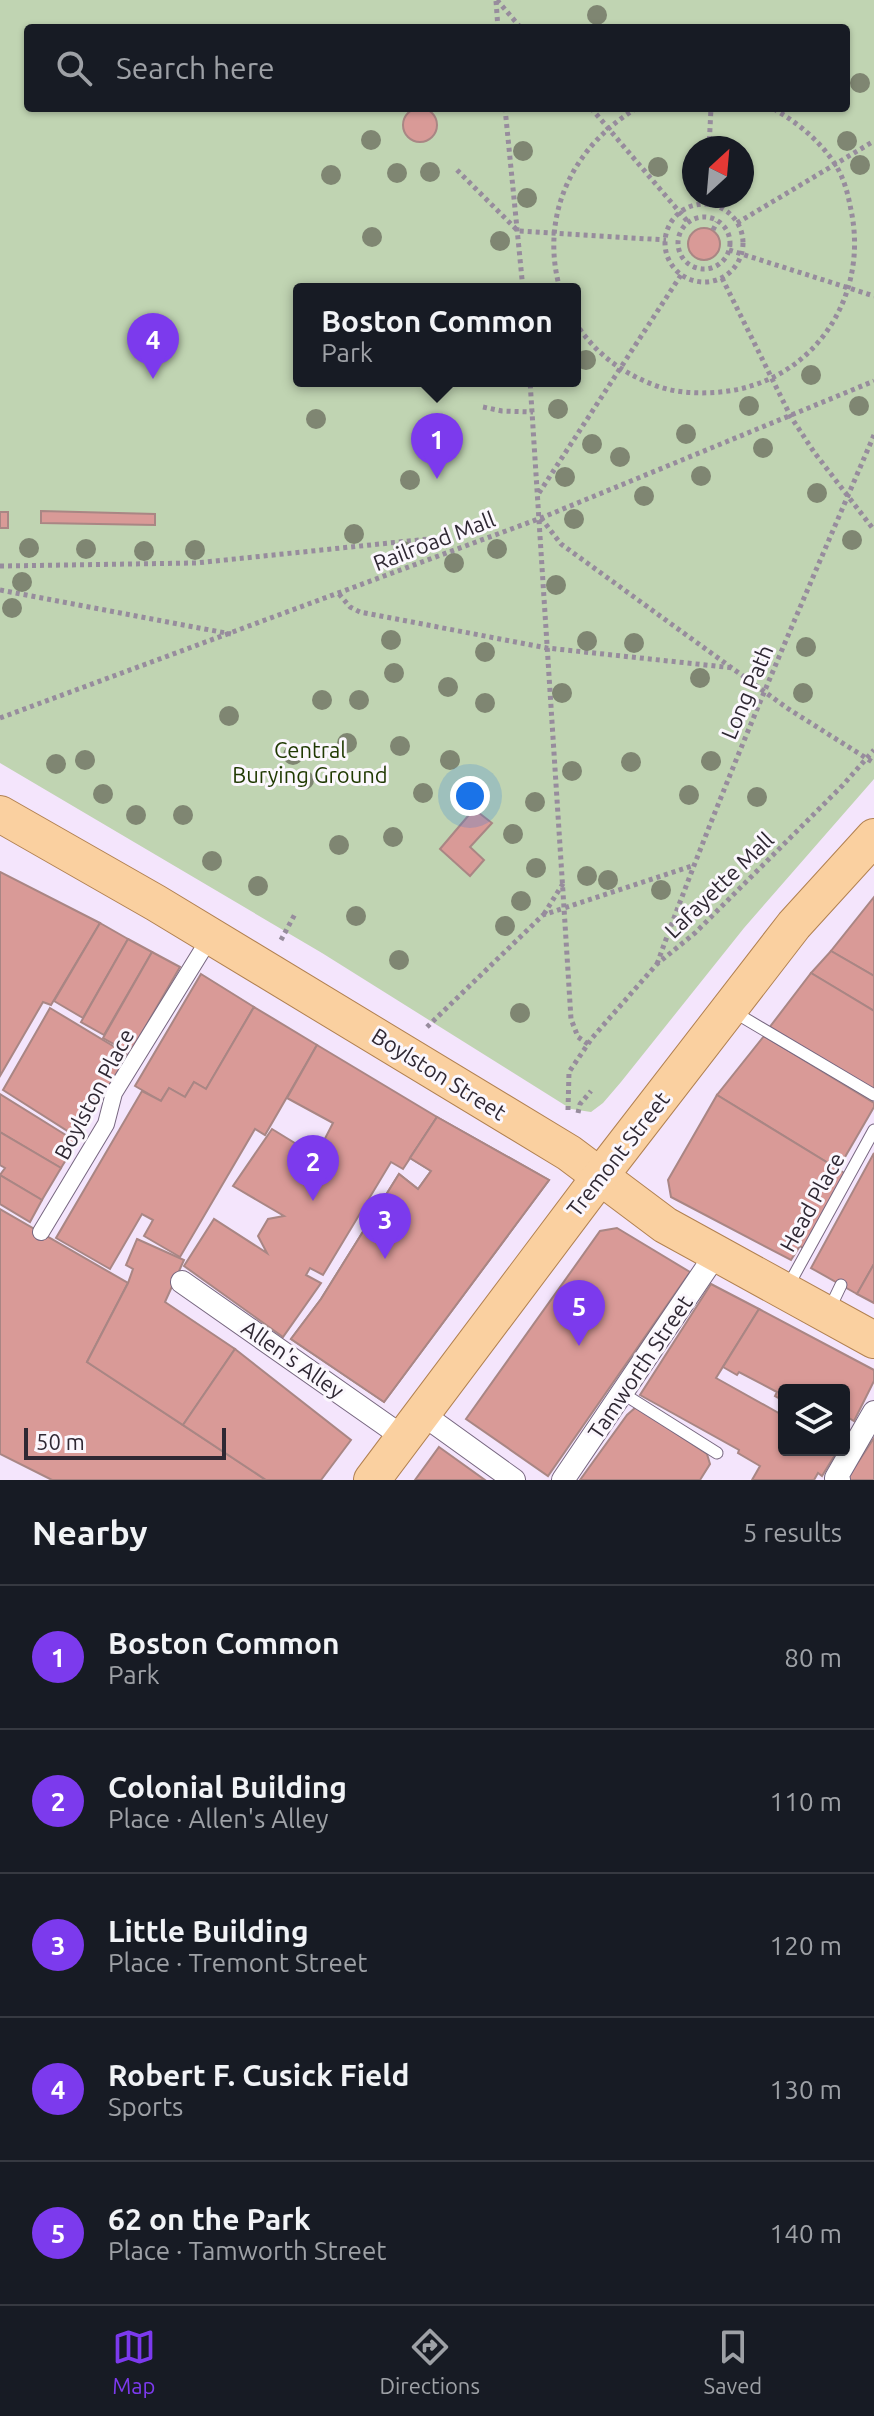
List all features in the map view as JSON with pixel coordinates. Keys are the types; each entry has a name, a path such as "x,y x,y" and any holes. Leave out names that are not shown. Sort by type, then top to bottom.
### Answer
{"main road":[{"name":"Boylston Street","path":"0,814 211,936 569,1153 647,1213 716,1254 785,1292 834,1300 874,1340"},
{"name":"Tremont Street","path":"372,1480 794,925 874,837"}],"street":[{"name":"Boylston Place","path":"41,1232 106,1124 114,1093 211,936"},
{"name":"Tamworth Street","path":"563,1480 716,1254"},
{"name":"Allen's Alley","path":"182,1282 412,1425 514,1480"},
{"path":"839,1480 836,1478 874,1412"}],"lane":[{"path":"730,1010 874,1095"},
{"name":"Head Place","path":"785,1292 874,1130"},
{"path":"622,1393 717,1453"}],"path":[{"path":"496,0 498,24"},
{"path":"496,0 517,24"},
{"path":"505,112 522,283"},
{"path":"594,112 688,222"},
{"path":"559,283 554,262 554,233 557,208 568,177 588,148 608,128 631,112"},
{"path":"710,136 711,112"},
{"path":"581,331 620,369 658,386 696,393 749,388 797,364 816,346 832,322 848,288 855,233 847,194 835,165 812,136 778,112"},
{"path":"737,223 874,141"},
{"path":"457,170 518,231 666,240"},
{"path":"689,208 672,222 666,240 669,259 681,275 706,282 722,278 737,265 741,254 742,236 737,223 728,213 715,208"},
{"path":"701,217 717,222 728,235 729,250 724,259 713,267 701,269 682,257 678,242 688,222 701,217"},
{"path":"713,230 717,222"},
{"path":"729,250 874,296"},
{"path":"539,494 681,275"},
{"path":"722,278 791,417 874,530"},
{"name":"Railroad Mall","path":"0,718 541,518 874,381"},
{"path":"531,387 571,1019 578,1037 588,1044"},
{"path":"483,407 533,412"},
{"name":"Long Path","path":"657,964 693,866 765,690 874,435"},
{"path":"541,518 561,544 765,690 874,763"},
{"path":"0,566 196,563 428,539 444,542 451,550"},
{"path":"0,590 231,634"},
{"path":"339,594 350,607 360,612 547,648 735,668"},
{"name":"Lafayette Mall","path":"568,1110 569,1072 588,1044 657,964 695,933 874,750"},
{"path":"543,915 693,866"},
{"path":"427,1027 543,915 564,881"},
{"path":"281,940 295,914"},
{"path":"578,1113 591,1091"}],"green space":[{"name":"Central Burying Ground","path":"0,0 874,0 874,779 744,928 603,1103 591,1112 571,1109 322,953 0,763"}],"building":[{"path":"409,112 431,112 436,118 436,132 427,141 413,141 404,132 404,118"},
{"path":"704,228 715,233 720,244 715,255 704,260 693,255 688,244 693,233"},
{"path":"41,511 155,514 155,525 41,523"},
{"path":"0,512 8,512 8,528 0,528"},
{"path":"474,809 492,823 470,847 484,860 470,876 440,849"},
{"path":"0,872 100,923 51,1005 43,1002 0,1076"},
{"path":"874,897 874,976 831,951"},
{"path":"100,923 128,939 83,1018 54,1001"},
{"path":"128,939 152,952 104,1035 81,1022"},
{"path":"831,951 874,976 874,1011 811,973"},
{"path":"152,952 180,967 130,1053 103,1038"},
{"path":"811,973 874,1011 874,1090 769,1028"},
{"path":"201,974 254,1007 206,1089 194,1082 185,1097 169,1088 161,1101 135,1086"},
{"path":"254,1007 317,1045 265,1135 255,1129 180,1257 144,1236 153,1220 142,1214 110,1269 56,1238 142,1091 161,1101 169,1088 185,1097 194,1082 206,1089"},
{"path":"50,1008 128,1055 77,1137 3,1090"},
{"path":"764,1036 874,1103 838,1169 717,1095"},
{"path":"317,1045 437,1117 403,1169 391,1162 323,1275 310,1268 306,1275 321,1283 283,1337 184,1266 214,1219 267,1253 258,1236 268,1219 284,1216 233,1186 272,1129 316,1156 333,1123 287,1098"},
{"path":"0,1094 77,1142 61,1168 0,1132"},
{"path":"717,1095 846,1174 804,1249 800,1246 791,1260 671,1197 668,1180"},
{"path":"437,1117 549,1180 384,1402 291,1339 321,1299 399,1174 418,1189 431,1171 410,1158","holes":["479,1192 491,1201 470,1231 456,1223 457,1213 471,1194","429,1250 436,1250 446,1258 440,1265 434,1260 419,1280 429,1287 425,1291 413,1281 413,1274","393,1310 406,1318 381,1352 368,1341 366,1333 383,1312"]},
{"path":"437,1117 549,1180 384,1402 291,1339 321,1299 399,1174 418,1189 431,1171 410,1158"},
{"path":"0,1132 61,1168 42,1200 0,1175 5,1168 0,1165"},
{"path":"874,1153 874,1264 857,1294 811,1268"},
{"path":"0,1175 42,1200 30,1222 0,1204"},
{"path":"0,1209 128,1283 87,1362 266,1480 52,1480 0,1454"},
{"path":"617,1228 690,1272 548,1476 466,1419 600,1231"},
{"path":"137,1239 184,1260 165,1302 235,1349 183,1425 87,1362 128,1283 133,1269 126,1265"},
{"path":"874,1264 874,1303 857,1294"},
{"path":"711,1284 759,1309 716,1378 778,1413 778,1456 834,1456 822,1476 818,1473 814,1480 752,1480 760,1466 738,1453 739,1450 640,1395"},
{"path":"759,1309 874,1370 874,1381 854,1421 850,1419 850,1384 778,1384 778,1398 775,1396 777,1392 723,1367"},
{"path":"235,1349 351,1440 321,1480 266,1480 183,1425"},
{"path":"636,1407 707,1454 710,1464 700,1480 580,1480"},
{"path":"874,1438 874,1480 847,1479"},
{"path":"439,1447 485,1480 415,1480"}],"place":[{"name":"Robert F. Cusick Field","path":"153,379"},
{"name":"Boston Common","path":"437,479"},
{"name":"Colonial Building","path":"313,1201"},
{"name":"Little Building","path":"385,1259"},
{"name":"62 on the Park","path":"579,1346"}]}
